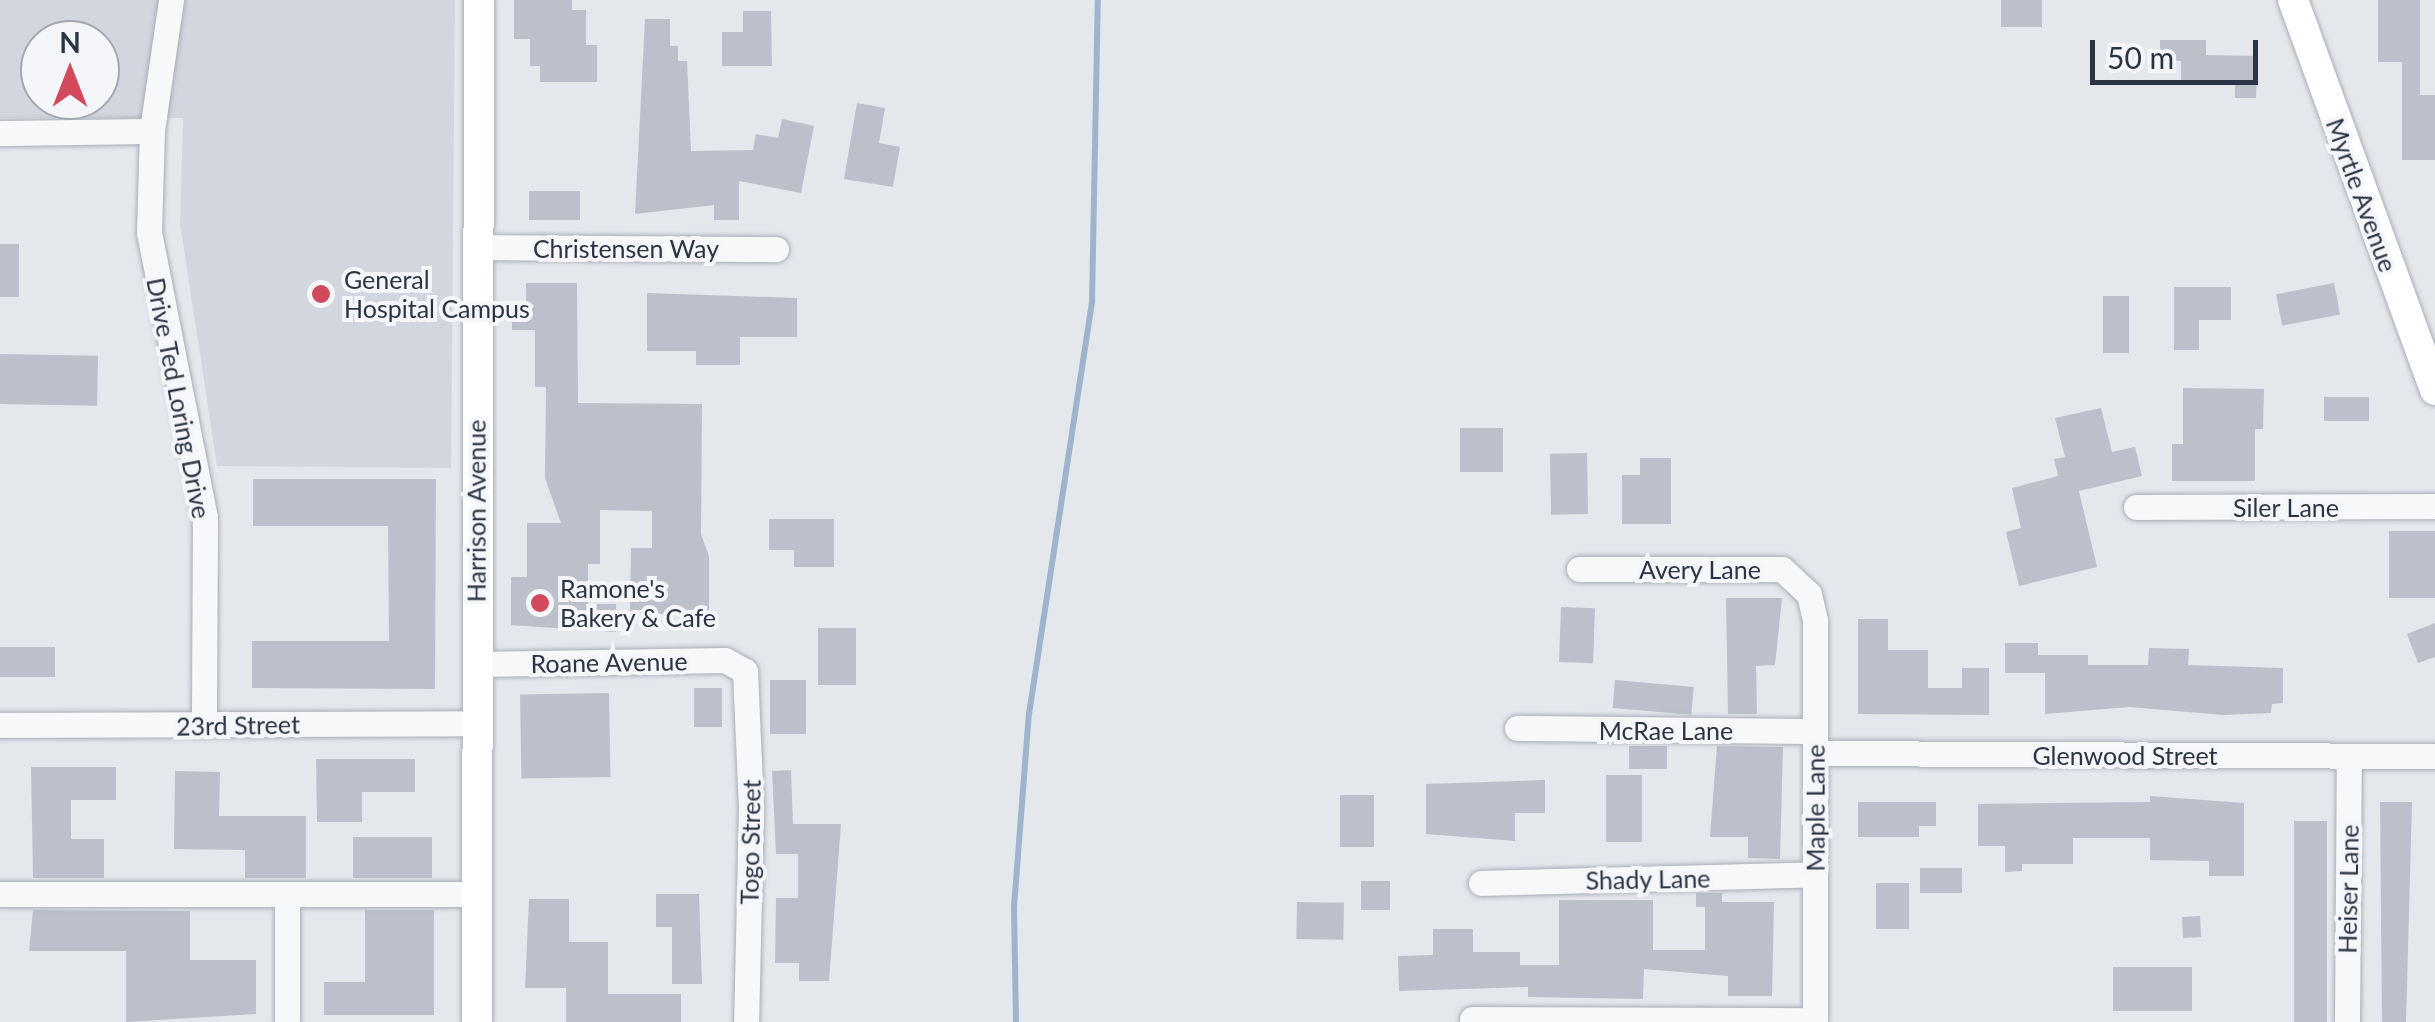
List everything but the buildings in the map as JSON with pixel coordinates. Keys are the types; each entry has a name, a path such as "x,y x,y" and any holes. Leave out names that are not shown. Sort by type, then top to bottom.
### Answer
{"main road":[{"name":"Harrison Avenue","path":"477,1022 479,0"},
{"name":"Myrtle Avenue","path":"2293,0 2434,385"}],"street":[{"name":"Drive Ted Loring Drive","path":"171,0 152,130 154,276 205,517 204,725"},
{"path":"0,133 152,130"},
{"name":"Christensen Way","path":"476,247 776,248"},
{"name":"Siler Lane","path":"2136,507 2435,506"},
{"name":"Avery Lane","path":"1579,569 1782,569 1809,594"},
{"name":"Maple Lane","path":"1809,594 1815,742 1815,1021"},
{"name":"Roane Avenue","path":"476,664 725,660 740,666"},
{"name":"Togo Street","path":"740,666 751,681 746,1022"},
{"name":"23rd Street","path":"0,725 476,723"},
{"name":"McRae Lane","path":"1517,728 1815,742"},
{"name":"Glenwood Street","path":"1815,742 2435,756"},
{"name":"Heiser Lane","path":"2346,1022 2349,756"},
{"name":"Shady Lane","path":"1481,883 1815,874"},
{"path":"0,894 476,894"},
{"path":"287,894 287,1022"},
{"path":"1472,1020 1815,1021"}],"shaded area":[{"name":"General Hospital Campus","path":"0,0 455,0 451,468 217,466 180,223 183,118 120,118 120,20 20,20 20,118 0,118"}],"waterway":[{"path":"1016,1022 1014,907 1029,714 1092,302 1098,0"}],"place":[{"name":"General Hospital Campus","path":"321,294"},
{"name":"Ramone's Bakery & Cafe","path":"540,603"}]}
